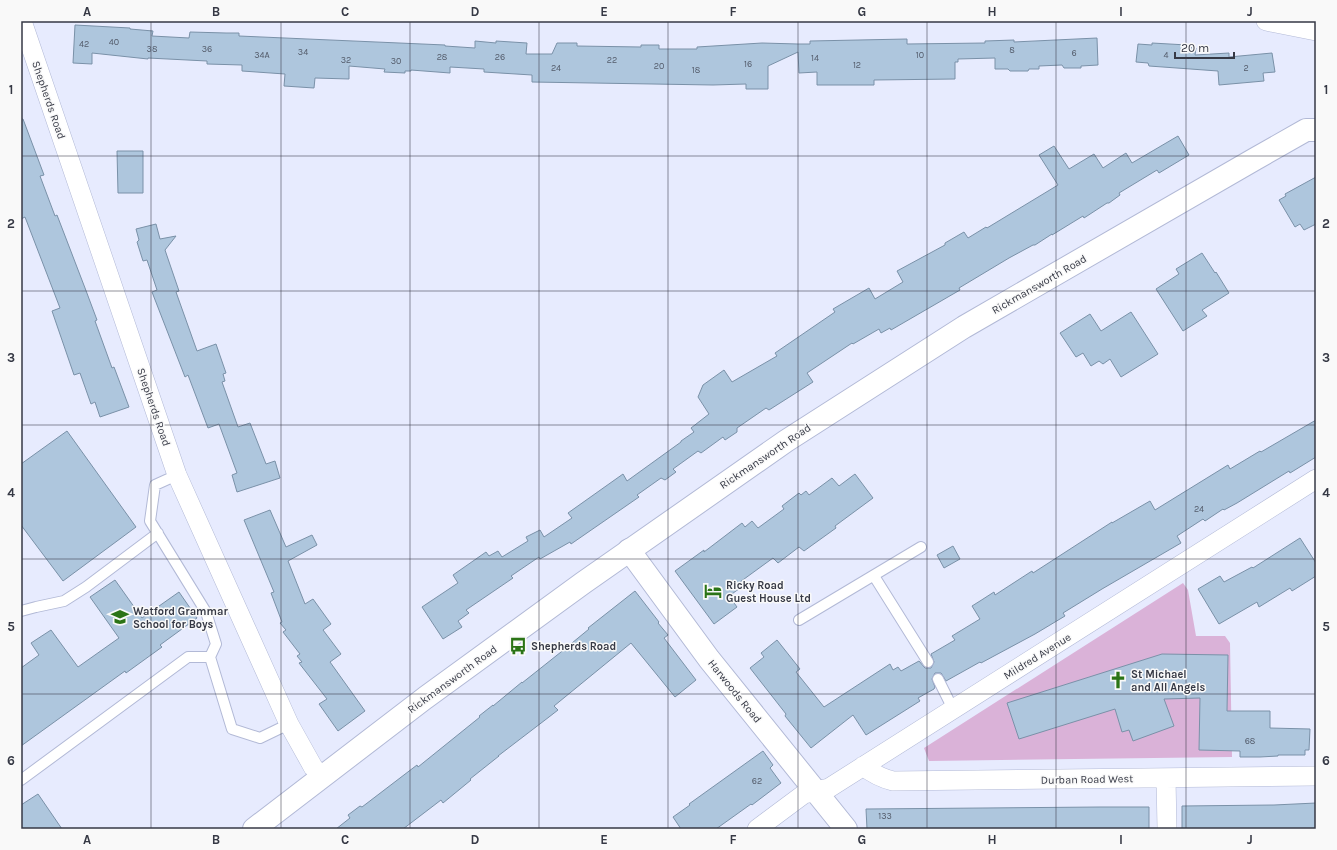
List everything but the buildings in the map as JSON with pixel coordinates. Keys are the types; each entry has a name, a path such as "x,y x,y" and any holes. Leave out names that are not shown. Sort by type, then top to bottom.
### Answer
{"main road":[{"name":"Rickmansworth Road","path":"254,829 426,698 629,550 786,441 964,327 1313,125"},
{"name":"Harwoods Road","path":"629,550 709,659 817,791 846,829"}],"street":[{"name":"Shepherds Road","path":"22,21 177,475 289,724 313,767 322,777"},
{"path":"1266,21 1316,30"},
{"name":"Mildred Avenue","path":"757,829 804,794 829,788 1316,479"},
{"name":"Durban Road West","path":"863,766 881,778 893,781 1316,776"},
{"path":"1166,778 1167,829"}],"lane":[{"path":"177,475 155,485 150,521 206,612 216,644 210,657 232,729 260,738 289,724"},
{"path":"21,611 36,606 64,601 86,587 158,533"},
{"path":"799,620 921,547"},
{"path":"874,576 928,662"},
{"path":"21,780 188,657 210,657"},
{"path":"938,679 953,709"}],"shaded area":[{"path":"1183,583 1188,590 1196,636 1225,636 1230,643 1232,757 929,761 924,748"}],"place":[{"name":"Ricky Road Guest House Ltd","path":"713,591"},
{"name":"Watford Grammar School for Boys","path":"120,617"},
{"name":"Shepherds Road","path":"518,646"},
{"name":"St Michael and All Angels","path":"1118,680"}]}
